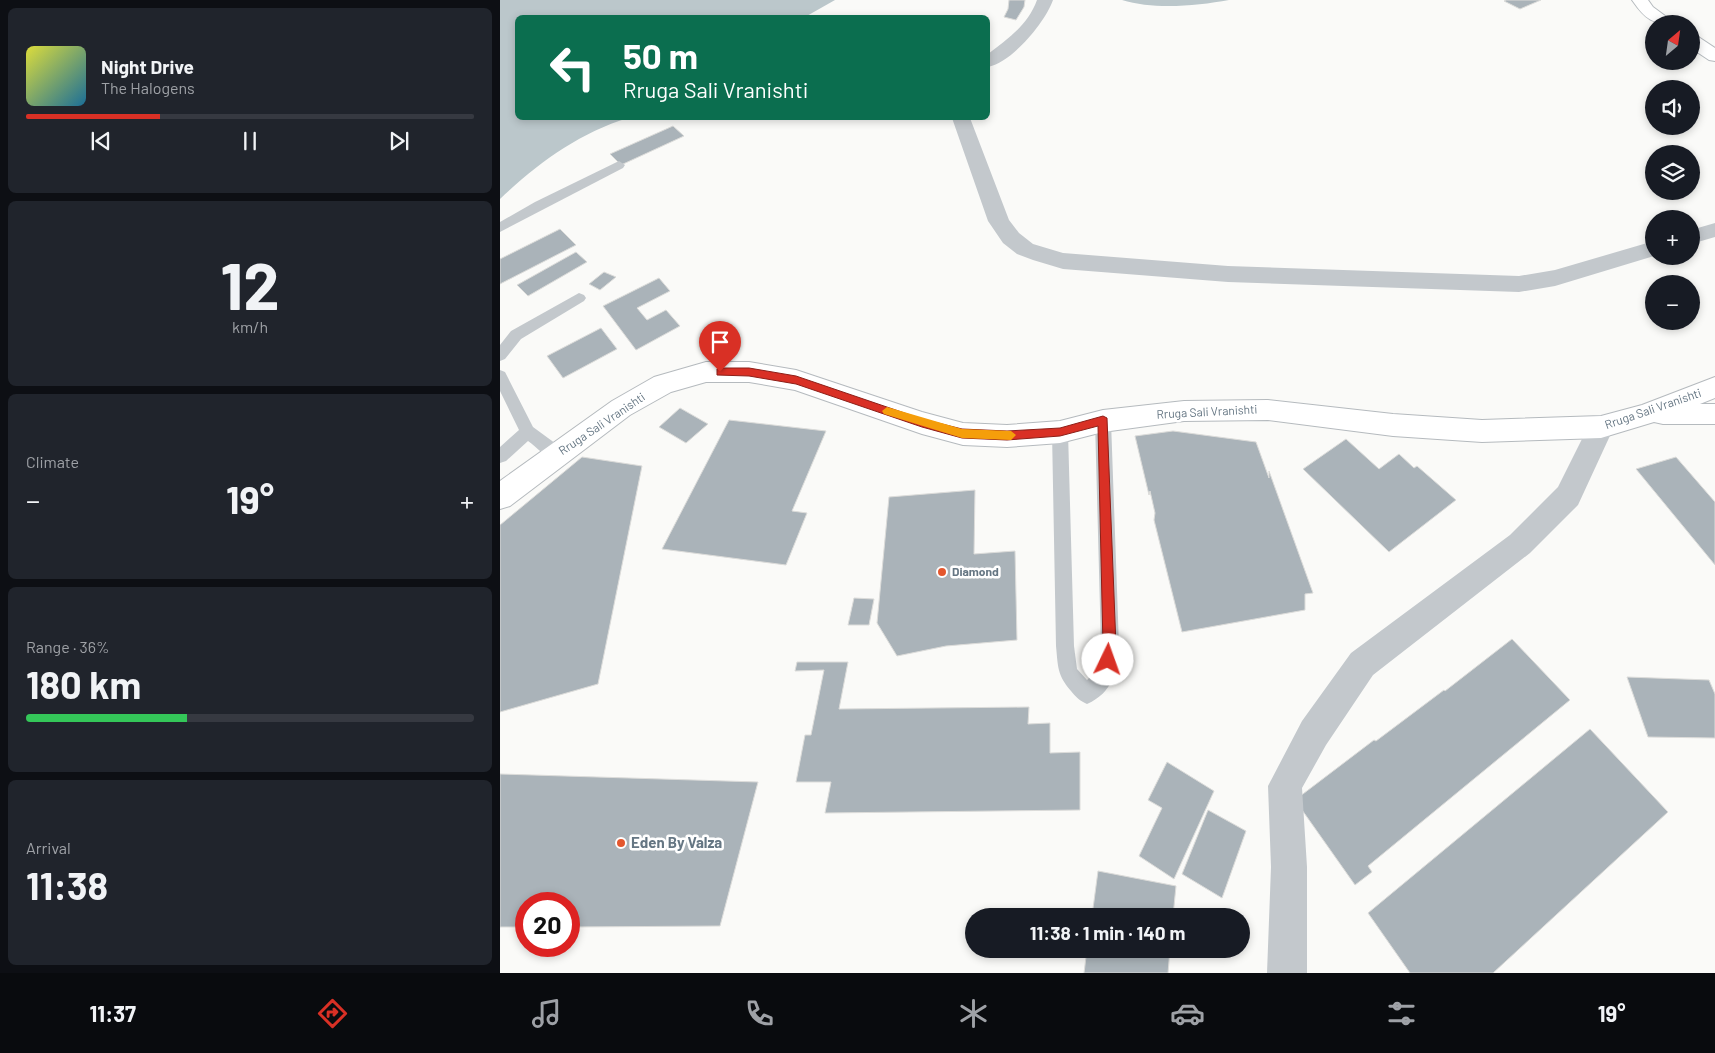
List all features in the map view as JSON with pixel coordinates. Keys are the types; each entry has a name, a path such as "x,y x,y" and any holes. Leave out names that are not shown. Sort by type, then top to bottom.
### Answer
{"main road":[{"path":"1640,0 1647,10 1654,15"},
{"path":"1700,46 1715,56"},
{"name":"Rruga Sali Vranishti","path":"500,497 621,408 663,384 706,372 749,372 796,380 922,423 962,434 1007,436 1060,432 1103,421 1184,411 1268,410 1393,425 1482,431 1601,427 1646,414 1715,387"},
{"path":"1646,414 1715,414"}],"street":[{"path":"990,60 1035,24 1043,10 1045,0"},
{"path":"962,120 999,220 1011,238 1025,248 1063,260 1228,274 1519,284 1555,278 1645,251"},
{"path":"1700,234 1715,230"},
{"path":"1286,973 1289,867 1285,786 1314,734 1362,664 1520,544 1568,496 1601,427"}],"lane":[{"path":"500,228 539,205 619,165"},
{"path":"500,355 516,334 579,298"},
{"path":"500,376 528,432 556,454"},
{"path":"1060,432 1064,646 1068,673 1087,694 1106,675 1110,646 1103,421"},
{"path":"500,456 528,432"}],"shaded area":[{"path":"500,0 835,0 809,15 515,15 515,120 622,120 593,132 560,151 529,173 500,199"},
{"path":"1122,0 1229,0 1203,4 1161,6"}],"building":[{"path":"1009,0 1025,0 1024,7 1016,20 1004,17 1008,9"},
{"path":"1541,0 1520,9 1504,1"},
{"path":"673,126 684,136 621,165 610,154"},
{"path":"560,229 576,245 500,284 500,259"},
{"path":"576,252 587,262 528,296 517,285"},
{"path":"604,272 616,277 600,290 589,284"},
{"path":"659,278 670,291 637,308 647,320 666,310 680,326 636,350 603,306"},
{"path":"601,328 617,349 563,378 547,356"},
{"path":"680,408 708,424 686,443 659,427"},
{"path":"729,420 826,431 792,511 807,513 786,565 662,549"},
{"path":"1173,431 1256,442 1269,478 1269,471 1313,593 1305,594 1305,610 1182,632 1154,520 1155,513 1150,491 1149,495 1135,436"},
{"path":"1346,439 1379,469 1399,454 1414,468 1417,466 1456,500 1389,552 1303,469"},
{"path":"582,457 642,466 598,684 500,712 500,525"},
{"path":"1676,457 1715,502 1715,565 1636,469"},
{"path":"975,490 974,554 1015,551 1017,640 946,646 897,656 877,623 889,497"},
{"path":"854,598 874,599 869,625 848,625"},
{"path":"1512,639 1570,700 1368,866 1372,872 1355,885 1295,800 1374,740 1376,741 1445,691"},
{"path":"797,662 848,662 839,709 1029,707 1028,724 1050,723 1050,753 1080,752 1080,810 825,813 831,782 796,782 805,735 811,735 824,670 795,671"},
{"path":"1627,677 1709,680 1715,694 1715,738 1648,737"},
{"path":"1590,729 1668,812 1493,973 1410,973 1368,913"},
{"path":"1167,762 1214,791 1174,879 1139,856 1162,808 1148,800"},
{"name":"Eden By Valza","path":"500,774 758,782 720,926 580,927 580,892 515,892 515,927 500,927"},
{"path":"1208,810 1246,831 1222,898 1182,874"},
{"path":"1098,871 1176,886 1174,908 1093,908"},
{"path":"1086,958 1169,958 1168,973 1084,973"}],"slow traffic":[{"path":"887,411 962,434 1011,435"}],"place":[{"name":"Diamond","path":"942,572"},
{"name":"Eden By Valza","path":"621,843"}],"route":[{"path":"720,372 749,372 796,380 922,423 962,434 1007,436 1060,432 1103,421 1110,646 1108,660"}]}
